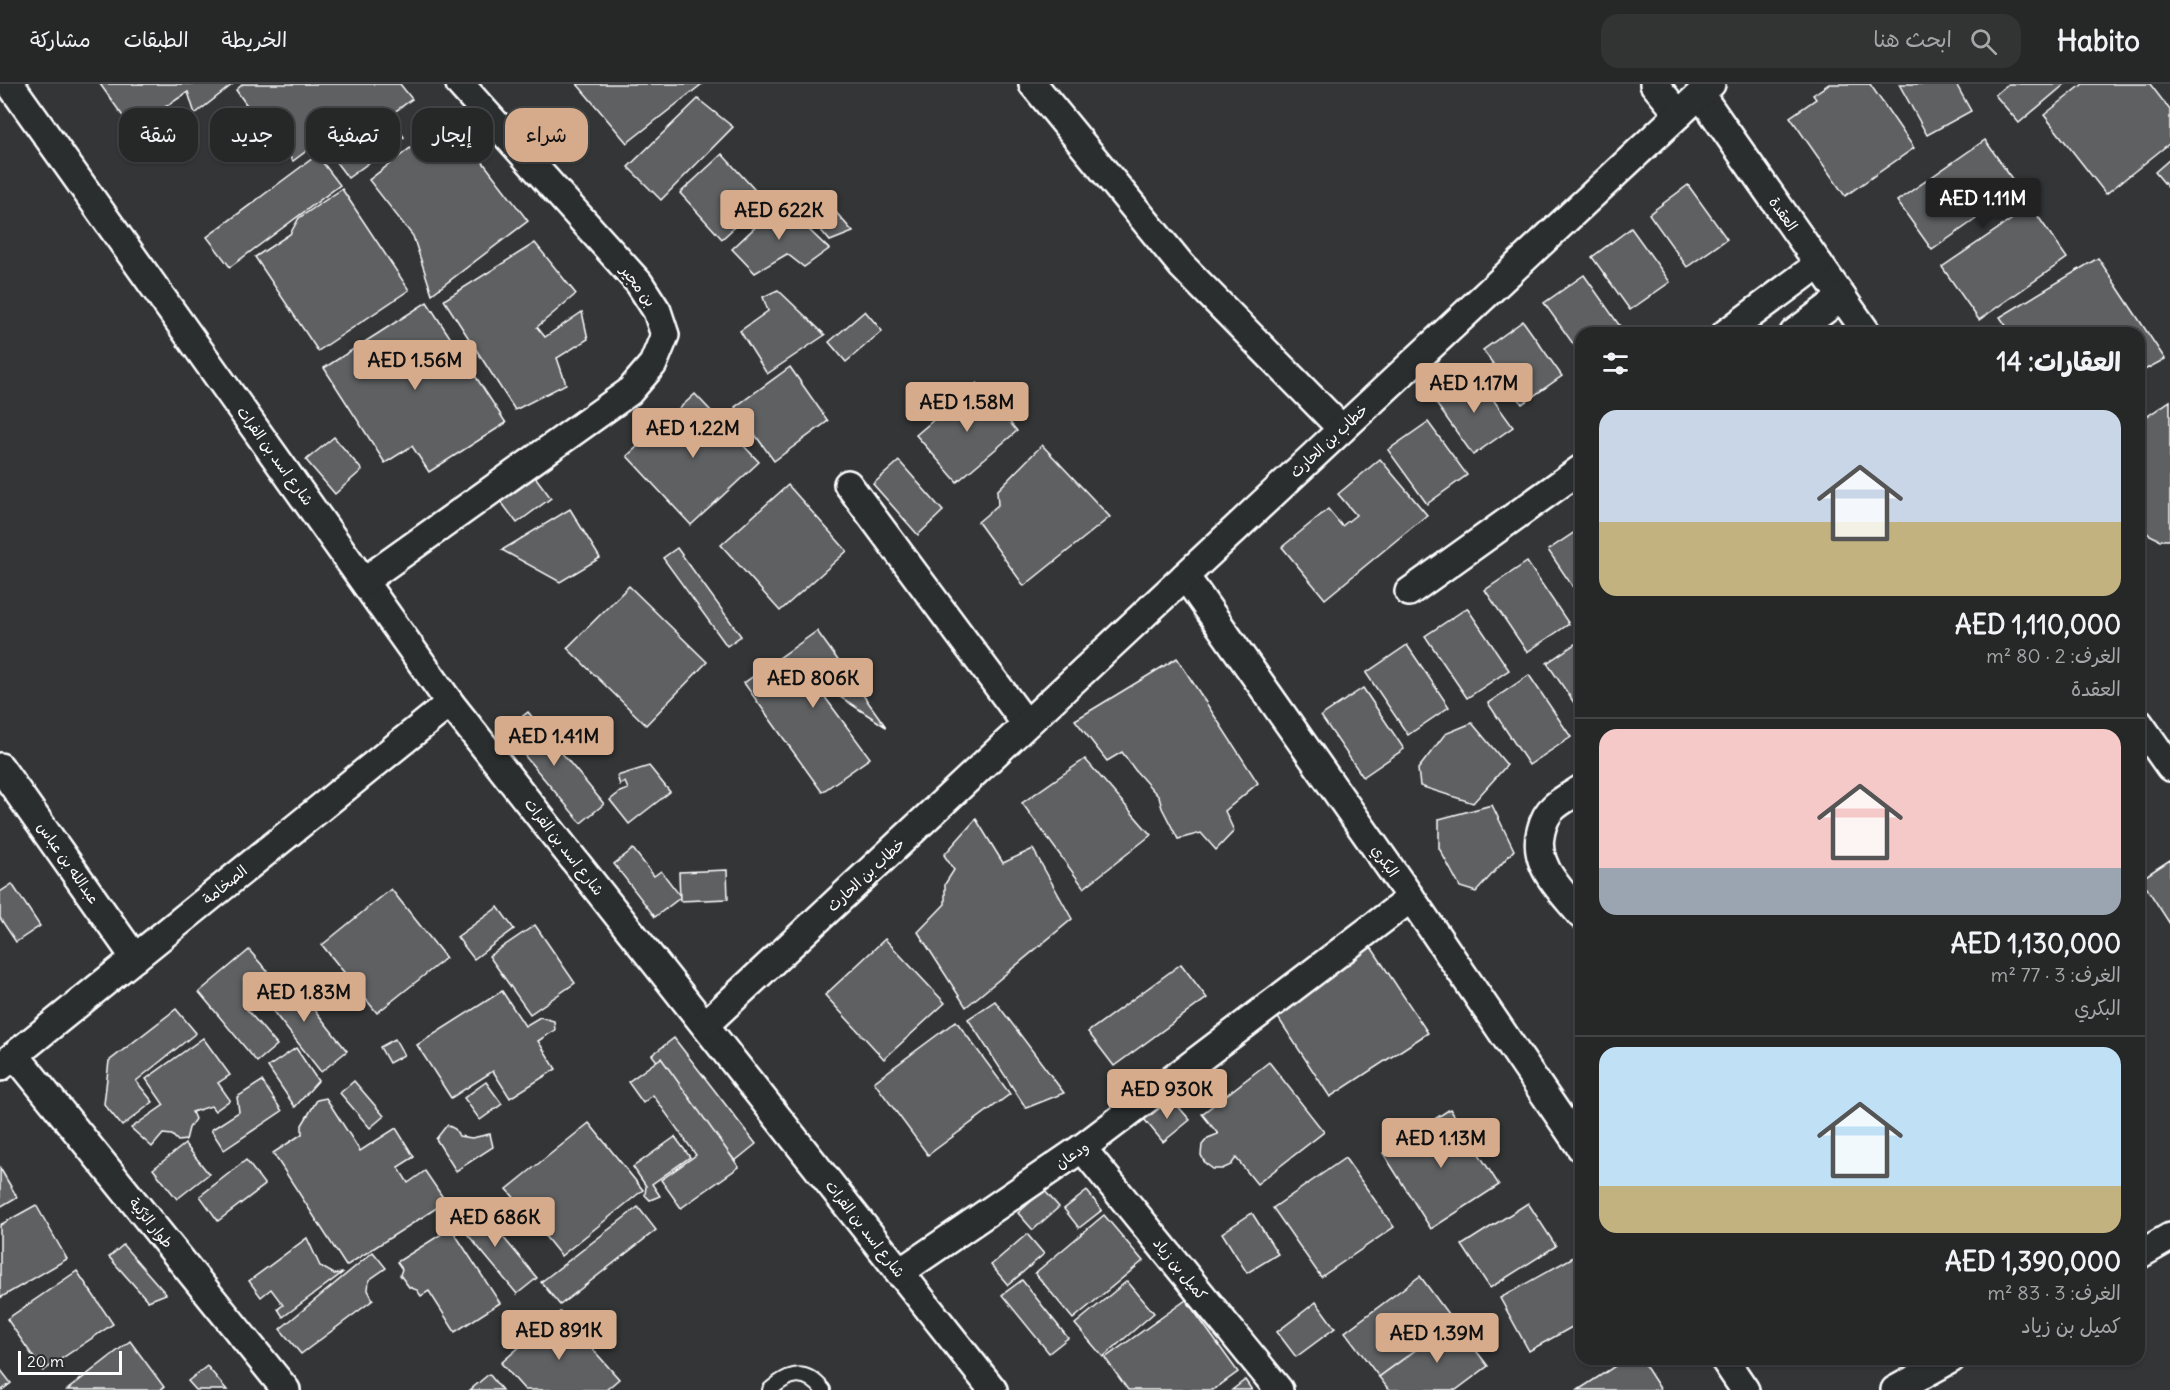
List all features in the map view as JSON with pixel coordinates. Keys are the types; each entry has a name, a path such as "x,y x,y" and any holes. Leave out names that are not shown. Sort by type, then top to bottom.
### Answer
{"street":[{"name":"شارع اسد بن الفرات","path":"10,84 450,703 991,1389"},
{"name":"بن مجير","path":"364,581 629,392 653,363 665,335 657,311 639,284 460,84"},
{"path":"1033,84 1182,266 1342,429"},
{"path":"1654,84 1679,114"},
{"name":"خطاب بن الحارث","path":"705,1025 1705,89"},
{"name":"العقدة","path":"1705,89 1863,327"},
{"path":"1734,327 1819,264"},
{"path":"1802,327 1842,297"},
{"path":"1409,592 1575,473"},
{"path":"848,484 1026,724"},
{"name":"البكري","path":"1185,576 1411,898 1575,1139"},
{"name":"الصخامة","path":"8,1061 450,703"},
{"path":"2145,732 2170,767"},
{"name":"عبدالله بن عباس","path":"0,767 135,958"},
{"path":"1575,793 1552,808 1543,822 1539,840 1540,857 1547,873 1575,908"},
{"name":"ودعان","path":"899,1273 1082,1148 1411,898"},
{"name":"طوار الرّكية","path":"8,1061 286,1390"},
{"name":"كميل بن زياد","path":"1082,1148 1279,1390"},
{"path":"2145,1252 2170,1238"},
{"path":"1728,1365 1745,1390"},
{"path":"1895,1390 1940,1365"}],"lane":[{"path":"770,1390 782,1380 800,1375 810,1378 823,1390"}],"building":[{"path":"100,84 233,84 198,112 198,108 193,108 188,92 164,108 119,108 119,111"},
{"path":"243,84 400,84 412,99 400,108 306,108 306,151 294,160 294,108 249,108 236,90"},
{"path":"577,84 702,84 627,143"},
{"path":"1829,84 1870,84 1914,148 1845,196 1790,117 1816,99 1813,95"},
{"path":"1899,84 1956,84 1971,111 1927,135"},
{"path":"2008,84 2065,84 2019,123 1995,95"},
{"path":"2083,84 2150,84 2170,110 2170,143 2106,194 2044,115"},
{"path":"698,99 733,127 661,200 628,167"},
{"path":"1985,140 2067,258 1979,320 1942,267 2015,217 2003,200 1932,250 1897,201"},
{"path":"412,147 412,162 483,162 528,221 432,294 413,236 369,180 392,162 400,162 400,156"},
{"path":"722,154 764,200 722,239 680,193"},
{"path":"2170,159 2170,190 2155,172"},
{"path":"308,162 322,162 340,185 230,267 207,237"},
{"path":"336,162 370,162 348,178"},
{"path":"1688,185 1727,239 1687,267 1649,214"},
{"path":"342,189 409,290 318,351 255,257 290,234 299,218"},
{"path":"821,195 853,232 830,241 804,210"},
{"path":"781,203 829,249 804,267 787,254 755,273 732,249"},
{"path":"1631,228 1670,282 1630,310 1592,257"},
{"path":"535,243 576,294 537,327 545,337 582,312 588,339 557,358 566,384 515,410 444,300"},
{"path":"2098,258 2144,327 2007,327 2000,317"},
{"path":"1584,275 1621,327 1575,327 1575,347 1544,303"},
{"path":"778,290 825,335 767,374 740,331 768,311 763,297"},
{"path":"427,302 506,423 429,472 412,446 385,463 324,368"},
{"path":"865,311 882,331 846,362 829,342"},
{"path":"1523,321 1562,376 1522,404 1483,350"},
{"path":"2145,329 2165,359 2145,370"},
{"path":"790,367 828,421 774,461 735,407"},
{"path":"1474,373 1513,427 1473,455 1435,402"},
{"path":"977,383 1017,431 957,482 916,435"},
{"path":"695,394 759,462 691,525 627,456"},
{"path":"2170,401 2170,540 2160,540 2148,534 2145,530 2145,418"},
{"path":"1428,422 1467,475 1427,504 1388,450"},
{"path":"334,437 362,470 335,494 306,460"},
{"path":"1042,445 1110,517 1024,586 978,522 998,505 997,491"},
{"path":"1380,459 1427,515 1325,599 1282,547 1328,509 1342,526 1356,515 1338,494"},
{"path":"899,461 943,511 918,535 873,484"},
{"path":"533,474 551,498 517,523 499,499"},
{"path":"788,485 847,551 780,611 721,545"},
{"path":"570,509 600,558 560,582 502,550"},
{"path":"1575,532 1575,590 1548,550"},
{"path":"677,548 741,636 727,646 663,558"},
{"path":"1527,562 1569,624 1527,652 1485,590"},
{"path":"629,586 707,662 646,725 567,648"},
{"path":"1467,608 1509,670 1467,698 1425,636"},
{"path":"817,631 886,727 810,677 870,758 822,792 744,683"},
{"path":"1575,644 1575,704 1547,663"},
{"path":"1407,645 1449,707 1408,735 1366,673"},
{"path":"1177,658 1258,783 1225,811 1234,831 1216,850 1201,833 1178,839 1162,808 1159,797 1122,752 1107,761 1075,720"},
{"path":"1529,675 1571,737 1529,765 1488,703"},
{"path":"1363,688 1404,749 1363,777 1321,716"},
{"path":"528,712 604,804 581,823 504,731"},
{"path":"1472,723 1507,765 1473,803 1420,786 1418,769 1445,734"},
{"path":"1085,759 1151,835 1084,888 1022,803"},
{"path":"649,766 670,792 629,824 610,800 628,789 625,782 620,785 617,776"},
{"path":"1492,805 1514,850 1476,892 1460,887 1439,848 1439,819"},
{"path":"976,819 1003,863 1033,849 1072,919 966,1007 918,932 945,904 945,884 954,870 944,855"},
{"path":"633,849 654,876 661,871 681,897 655,917 614,864"},
{"path":"2170,860 2170,924 2145,885 2145,876"},
{"path":"727,870 728,899 680,901 679,872"},
{"path":"12,884 40,926 16,942 0,918 0,892"},
{"path":"391,889 446,958 377,1013 322,945"},
{"path":"498,907 514,929 474,959 457,937"},
{"path":"535,925 575,983 530,1014 489,956"},
{"path":"885,939 945,1003 884,1059 825,995"},
{"path":"1371,947 1428,1033 1330,1097 1273,1010"},
{"path":"249,950 274,979 243,1005 277,1045 257,1062 199,992"},
{"path":"1181,964 1207,998 1114,1066 1088,1032"},
{"path":"287,975 347,1051 321,1072 261,996"},
{"path":"502,991 525,1026 540,1017 554,1021 555,1030 538,1041 556,1069 510,1098 493,1071 451,1098 417,1045"},
{"path":"995,1001 1064,1093 1026,1108 968,1019"},
{"path":"176,1009 196,1033 136,1081 153,1102 122,1126 104,1104 109,1061"},
{"path":"956,1021 1010,1094 928,1155 874,1082"},
{"path":"203,1038 230,1075 218,1083 230,1100 215,1111 211,1106 192,1112 195,1119 189,1128 186,1140 178,1141 172,1135 163,1134 152,1147 131,1128 164,1105 146,1079"},
{"path":"674,1038 756,1144 735,1161 652,1055"},
{"path":"395,1039 404,1055 389,1063 380,1047"},
{"path":"296,1048 318,1081 295,1107 268,1067"},
{"path":"661,1058 739,1167 681,1208 661,1180 696,1155 653,1095 643,1103 628,1082"},
{"path":"1269,1062 1324,1132 1257,1184 1236,1158 1231,1165 1222,1169 1213,1169 1205,1163 1201,1155 1202,1145 1208,1138 1218,1134 1202,1114"},
{"path":"262,1081 282,1111 224,1150 211,1130 239,1112 237,1097"},
{"path":"354,1081 384,1116 370,1128 340,1093"},
{"path":"486,1082 502,1104 480,1120 464,1098"},
{"path":"1170,1097 1190,1120 1163,1142 1144,1119"},
{"path":"326,1098 360,1151 396,1128 414,1157 398,1167 408,1183 425,1171 446,1202 346,1266 273,1153 302,1134 302,1125 317,1100"},
{"path":"1450,1109 1499,1185 1431,1229 1383,1153"},
{"path":"589,1123 643,1190 561,1256 507,1189"},
{"path":"447,1125 455,1129 459,1136 472,1138 490,1134 493,1147 456,1171 436,1139"},
{"path":"675,1137 690,1157 652,1184 660,1196 650,1200 645,1195 646,1186 633,1167"},
{"path":"185,1144 209,1174 177,1199 153,1169"},
{"path":"1345,1158 1394,1227 1321,1277 1273,1208"},
{"path":"246,1160 265,1185 218,1221 200,1196"},
{"path":"0,1168 17,1197 0,1207"},
{"path":"1044,1190 1059,1207 1033,1230 1018,1213"},
{"path":"1087,1191 1102,1210 1079,1228 1064,1209"},
{"path":"473,1201 537,1278 517,1294 454,1218"},
{"path":"1528,1203 1556,1246 1490,1288 1462,1245"},
{"path":"36,1205 67,1259 0,1298 0,1225"},
{"path":"638,1207 656,1230 560,1305 541,1282"},
{"path":"1252,1213 1278,1254 1247,1273 1222,1233"},
{"path":"1104,1215 1143,1261 1073,1319 1035,1273"},
{"path":"451,1228 500,1303 455,1332 429,1291 421,1296 417,1290 409,1287 400,1275 402,1269 397,1262"},
{"path":"1027,1234 1044,1254 1008,1285 991,1265"},
{"path":"307,1238 320,1266 334,1274 342,1273 283,1317 278,1309 283,1305 271,1289 261,1297 249,1281"},
{"path":"123,1245 166,1294 148,1301 109,1257"},
{"path":"373,1252 386,1268 369,1280 368,1290 373,1300 301,1354 280,1329"},
{"path":"1575,1256 1575,1325 1529,1351 1500,1298"},
{"path":"77,1271 113,1324 43,1371 7,1319"},
{"path":"1420,1276 1454,1322 1379,1377 1345,1332"},
{"path":"1022,1280 1068,1338 1049,1353 1002,1295"},
{"path":"1127,1281 1154,1313 1103,1357 1075,1324"},
{"path":"1186,1300 1238,1372 1213,1390 1128,1390 1105,1358"},
{"path":"1316,1302 1335,1328 1296,1357 1277,1332"},
{"path":"560,1312 619,1379 606,1390 525,1390 501,1363"},
{"path":"1454,1322 1488,1366 1456,1390 1389,1390 1379,1377"},
{"path":"130,1341 164,1387 160,1390 67,1390"},
{"path":"1617,1365 1645,1365 1661,1390 1578,1390"},
{"path":"207,1366 227,1390 196,1390 188,1381"},
{"path":"0,1369 11,1383 2,1390 0,1390"},
{"path":"489,1374 502,1390 470,1390"},
{"path":"1245,1380 1252,1390 1232,1390"}]}
